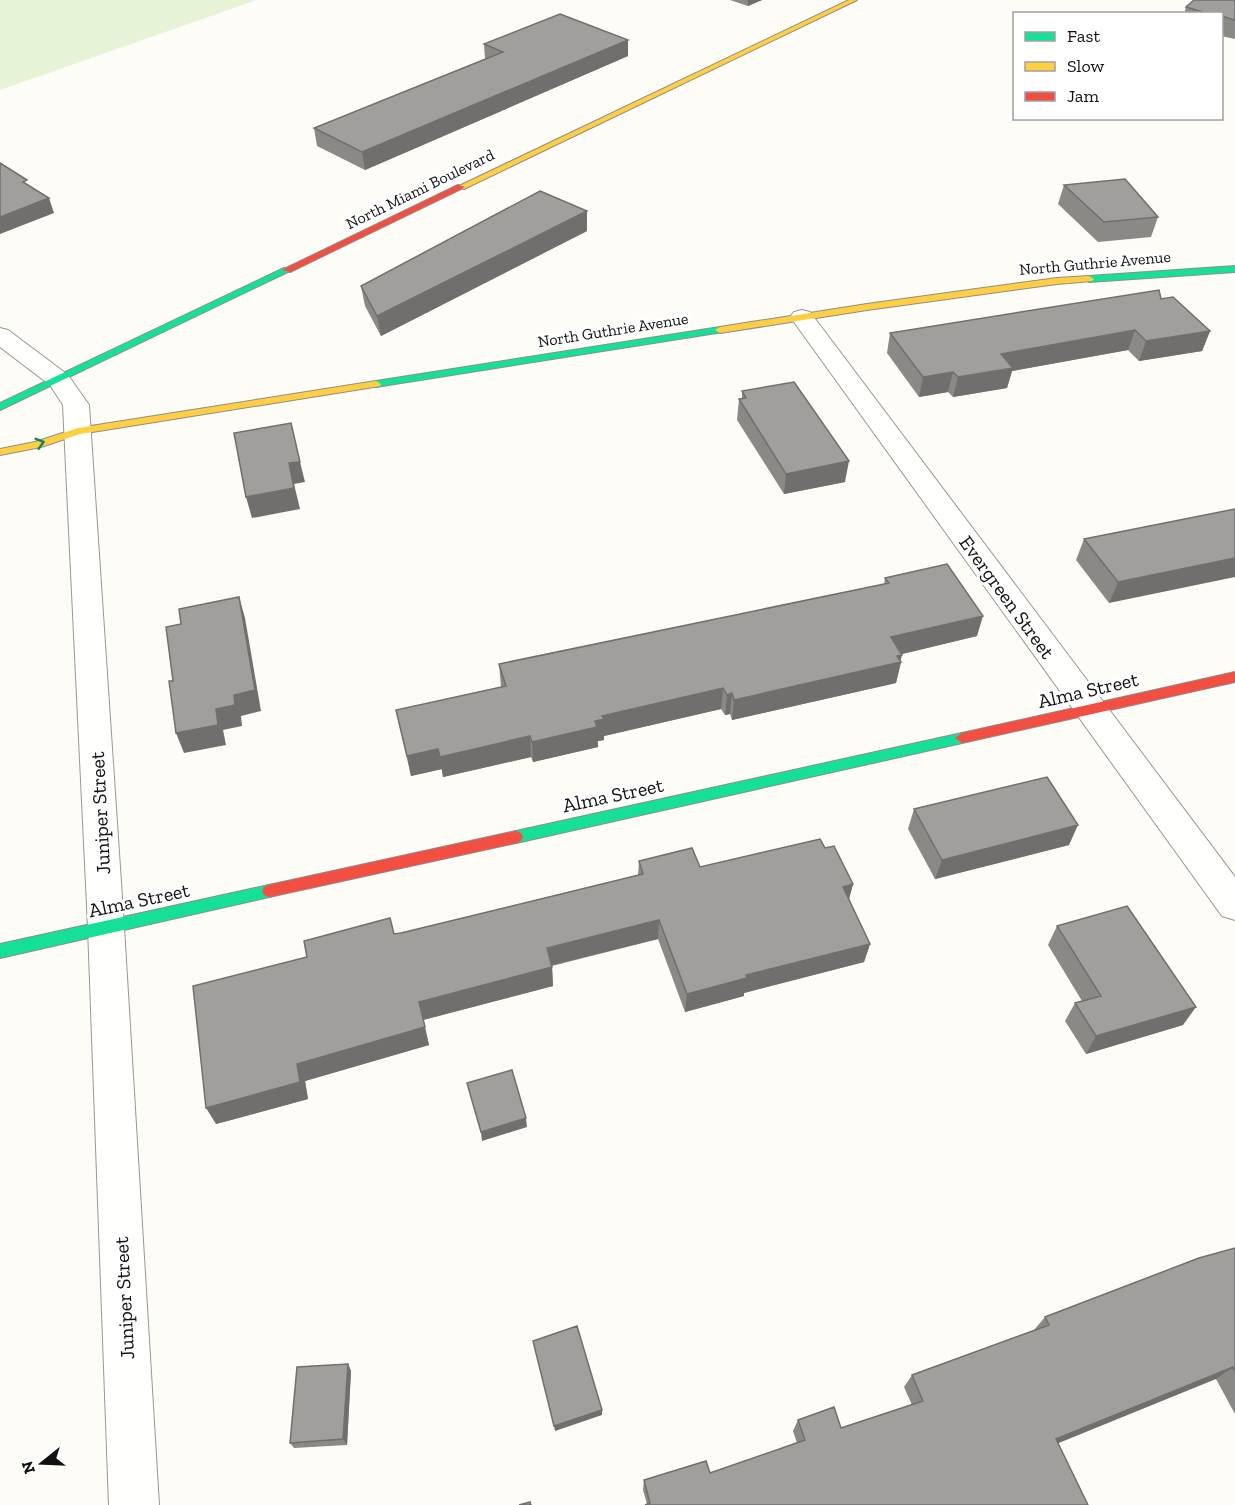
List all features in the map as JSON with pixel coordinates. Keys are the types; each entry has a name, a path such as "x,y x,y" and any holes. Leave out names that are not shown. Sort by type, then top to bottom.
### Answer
{"street":[{"name":"North Miami Boulevard","path":"0,407 854,0"},
{"name":"North Guthrie Avenue","path":"0,452 37,445 78,431 802,317 1057,281 1235,269"},
{"name":"Evergreen Street","path":"802,317 1235,905"},
{"name":"Juniper Street","path":"0,335 59,380 76,405 106,927 134,1505"},
{"name":"Alma Street","path":"0,951 1235,677"}],"green space":[{"path":"0,0 257,0 0,90"}],"building":[{"path":"1194,0 1235,0 1235,20 1223,17 1223,12 1203,12 1186,7"},
{"path":"560,14 628,40 362,152 314,128 503,52 484,44"},
{"path":"0,163 27,180 23,182 49,198 0,217"},
{"path":"1125,179 1158,217 1104,222 1064,185"},
{"path":"540,191 587,211 377,316 361,286"},
{"path":"1159,290 1161,299 1173,297 1210,331 1146,341 1135,330 1001,354 1013,368 958,377 953,372 923,377 890,333"},
{"path":"794,382 849,461 786,474 739,399 746,398 742,391"},
{"path":"291,423 300,462 289,463 294,488 246,497 234,433"},
{"path":"1235,509 1235,558 1118,582 1084,539"},
{"path":"947,564 983,616 891,637 902,655 897,656 901,662 734,700 732,693 727,695 723,688 602,716 604,719 595,721 597,727 532,742 530,736 440,757 438,749 407,756 396,710 506,686 499,664 889,583 885,578"},
{"path":"239,597 255,690 234,695 235,705 216,709 218,725 176,733 169,681 173,681 166,627 181,624 179,609"},
{"path":"1047,777 1078,825 942,860 914,809"},
{"path":"820,839 825,848 834,846 853,884 843,887 870,944 746,975 747,978 687,994 659,920 547,948 552,967 419,1002 425,1027 297,1064 300,1082 206,1108 193,986 307,957 304,941 390,918 394,934 401,933 643,874 639,861 692,848 700,867"},
{"path":"1127,906 1196,1007 1096,1036 1075,1003 1101,996 1057,926"},
{"path":"512,1070 526,1118 481,1132 467,1083"},
{"path":"1235,1248 1235,1372 1233,1367 1056,1439 1088,1505 645,1505 650,1503 644,1480 706,1461 710,1473 805,1440 798,1420 834,1407 841,1428 923,1401 912,1375 1049,1325 1045,1317 1199,1258"},
{"path":"577,1326 602,1410 554,1426 533,1341"},
{"path":"348,1364 343,1439 290,1443 297,1367"}],"traffic: fast":[{"path":"1089,279 1235,269"},
{"path":"0,407 287,270"},
{"path":"376,384 720,330"},
{"path":"516,837 962,738"},
{"path":"0,951 269,891"}],"traffic: slow":[{"path":"461,187 854,0"},
{"path":"720,330 867,307 1057,281 1089,279"},
{"path":"0,452 37,445 78,431 376,384"}],"traffic: jam":[{"path":"287,270 461,187"},
{"path":"962,738 1235,677"},
{"path":"269,891 516,837"}]}
